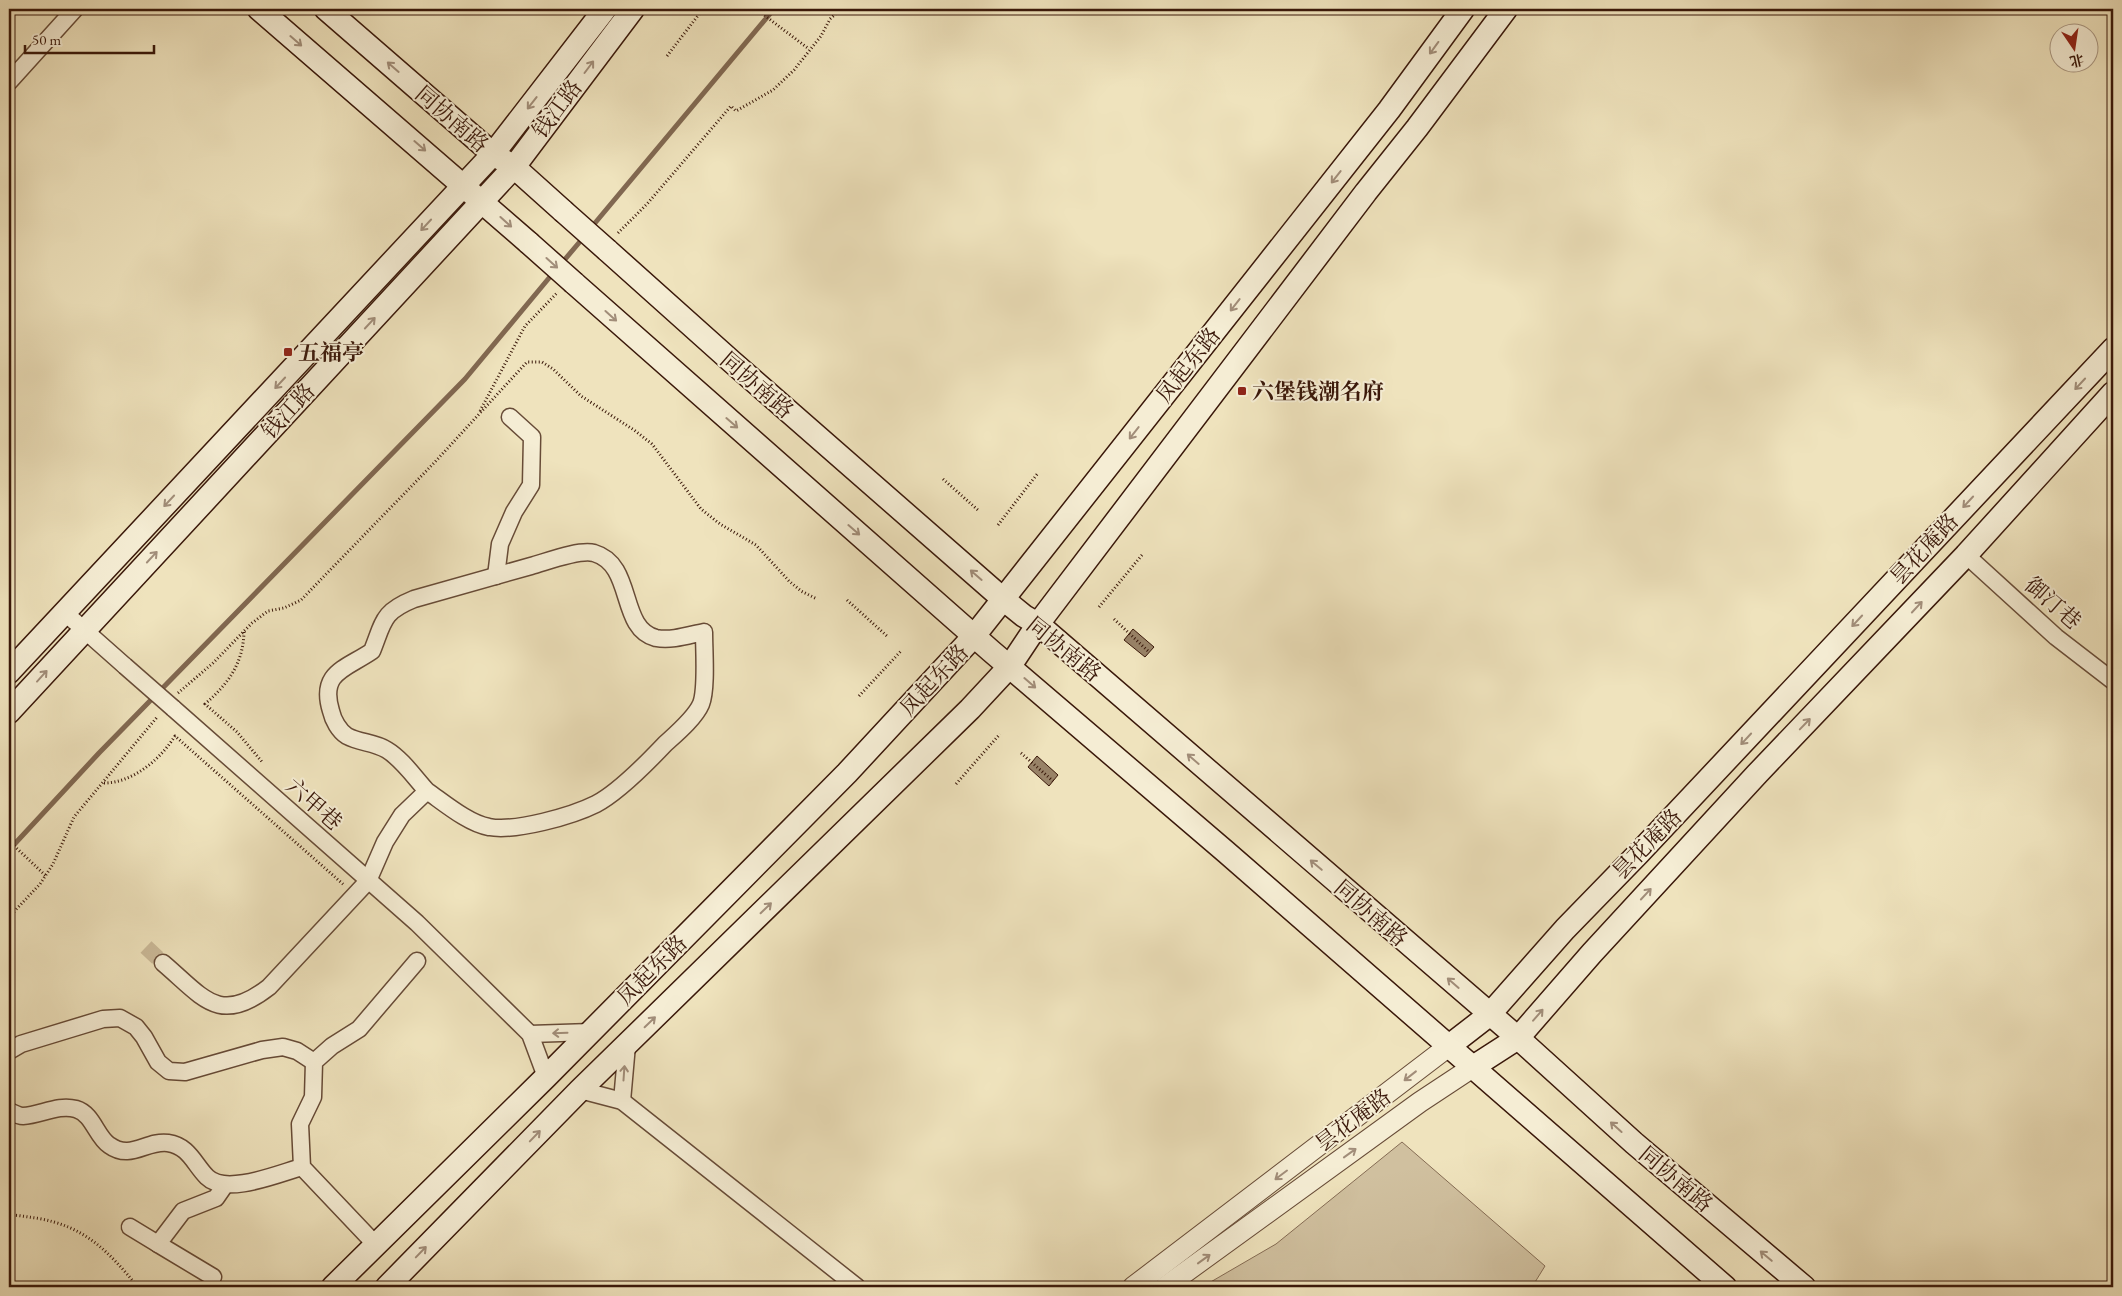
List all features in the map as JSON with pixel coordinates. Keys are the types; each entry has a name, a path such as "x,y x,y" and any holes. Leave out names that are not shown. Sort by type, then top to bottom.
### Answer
{"main road":[{"name":"同协南路","path":"259,9 464,184 529,243 567,287 1010,666 1725,1287"},
{"name":"同协南路","path":"326,9 493,154 514,167 563,211 610,244 738,368 1003,599 1024,616 1038,624 1489,1015 1518,1038 1634,1143 1804,1287"},
{"name":"钱江路","path":"9,672 493,154 605,9"},
{"name":"钱江路","path":"9,712 483,202 514,167 633,9"},
{"name":"凤起东路","path":"333,1287 591,1032 847,773 974,636 1389,110 1463,9"},
{"name":"凤起东路","path":"387,1287 580,1090 970,709 1010,666 1038,624 1506,9"},
{"name":"昙花庵路","path":"1449,1046 1489,1015 1565,929 1638,854 2113,349"},
{"name":"昙花庵路","path":"1473,1067 1518,1038 1592,953 1738,795 1966,555 2113,394"}],"street":[{"path":"9,82 75,9"},
{"path":"496,576 500,544 514,512 531,485 532,437 510,417"},
{"path":"593,552 611,562 619,575 633,616 642,631 655,638 673,639 704,632 704,674 700,704 682,728 632,777 596,804 514,829 487,827 470,819 426,791 388,750 357,741 345,735 333,720 327,694 331,680 340,668 372,651 384,619 396,607 414,599 578,553 593,552"},
{"name":"御汀巷","path":"1966,555 2056,637 2113,681"},
{"name":"六甲巷","path":"64,612 417,923 530,1034 546,1077"},
{"path":"164,963 213,1005 233,1006 251,1001 268,987 368,880 385,842 402,815 426,791"},
{"path":"376,1245 302,1167 300,1124 314,1097 314,1062 332,1046 358,1029 417,961"},
{"path":"9,1050 21,1044 103,1019 120,1018 136,1027 158,1062 169,1071 185,1072 262,1050 283,1047 297,1051 314,1062"},
{"path":"530,1034 591,1032"},
{"path":"622,1101 626,1045"},
{"name":"昙花庵路","path":"1133,1287 1449,1046"},
{"name":"昙花庵路","path":"1165,1287 1420,1102 1473,1067"},
{"path":"580,1090 622,1101 857,1287"},
{"path":"9,1111 22,1116 66,1107 79,1110 92,1122 108,1145 119,1150 132,1152 166,1143 182,1147 208,1178 226,1186 302,1167"},
{"path":"158,1244 183,1211 216,1198 226,1186"},
{"path":"130,1227 213,1277"}],"path":[{"path":"667,56 703,9"},
{"path":"756,9 809,49"},
{"path":"610,244 647,204 730,106 736,111 773,90 794,70 821,36 830,19 840,9"},
{"path":"476,418 525,326 567,287"},
{"path":"9,917 40,884 54,864 74,817 170,706 244,631 268,611 284,608 302,600 527,362 542,362 553,369 581,396 620,419 652,444 700,509 720,524 756,545 801,592 818,598"},
{"path":"998,526 1038,473"},
{"path":"943,479 979,511"},
{"path":"1099,607 1142,554"},
{"path":"847,600 888,637"},
{"path":"1114,619 1149,652"},
{"path":"244,631 242,653 233,676 205,704 237,732 266,768"},
{"path":"859,696 902,650"},
{"path":"956,784 1000,734"},
{"path":"104,783 114,783 132,776 154,761 175,736 355,894"},
{"path":"1021,753 1053,781"},
{"path":"9,842 46,876"},
{"path":"9,1215 43,1219 73,1228 94,1240 120,1265 138,1287"}],"shaded area":[{"path":"1402,1142 1545,1266 1532,1287 1202,1287 1276,1244"}],"building":[{"path":"1133,629 1154,647 1145,657 1124,640"},
{"path":"1037,756 1058,775 1049,786 1028,767"}],"waterway":[{"path":"590,229 774,9"},
{"path":"561,264 583,238"},
{"path":"9,850 99,753 465,379 554,272"}],"tunnel":[{"path":"146,947 163,963"}],"place":[{"name":"五福亭","path":"288,352"},
{"name":"六堡钱潮名府","path":"1242,391"}]}
